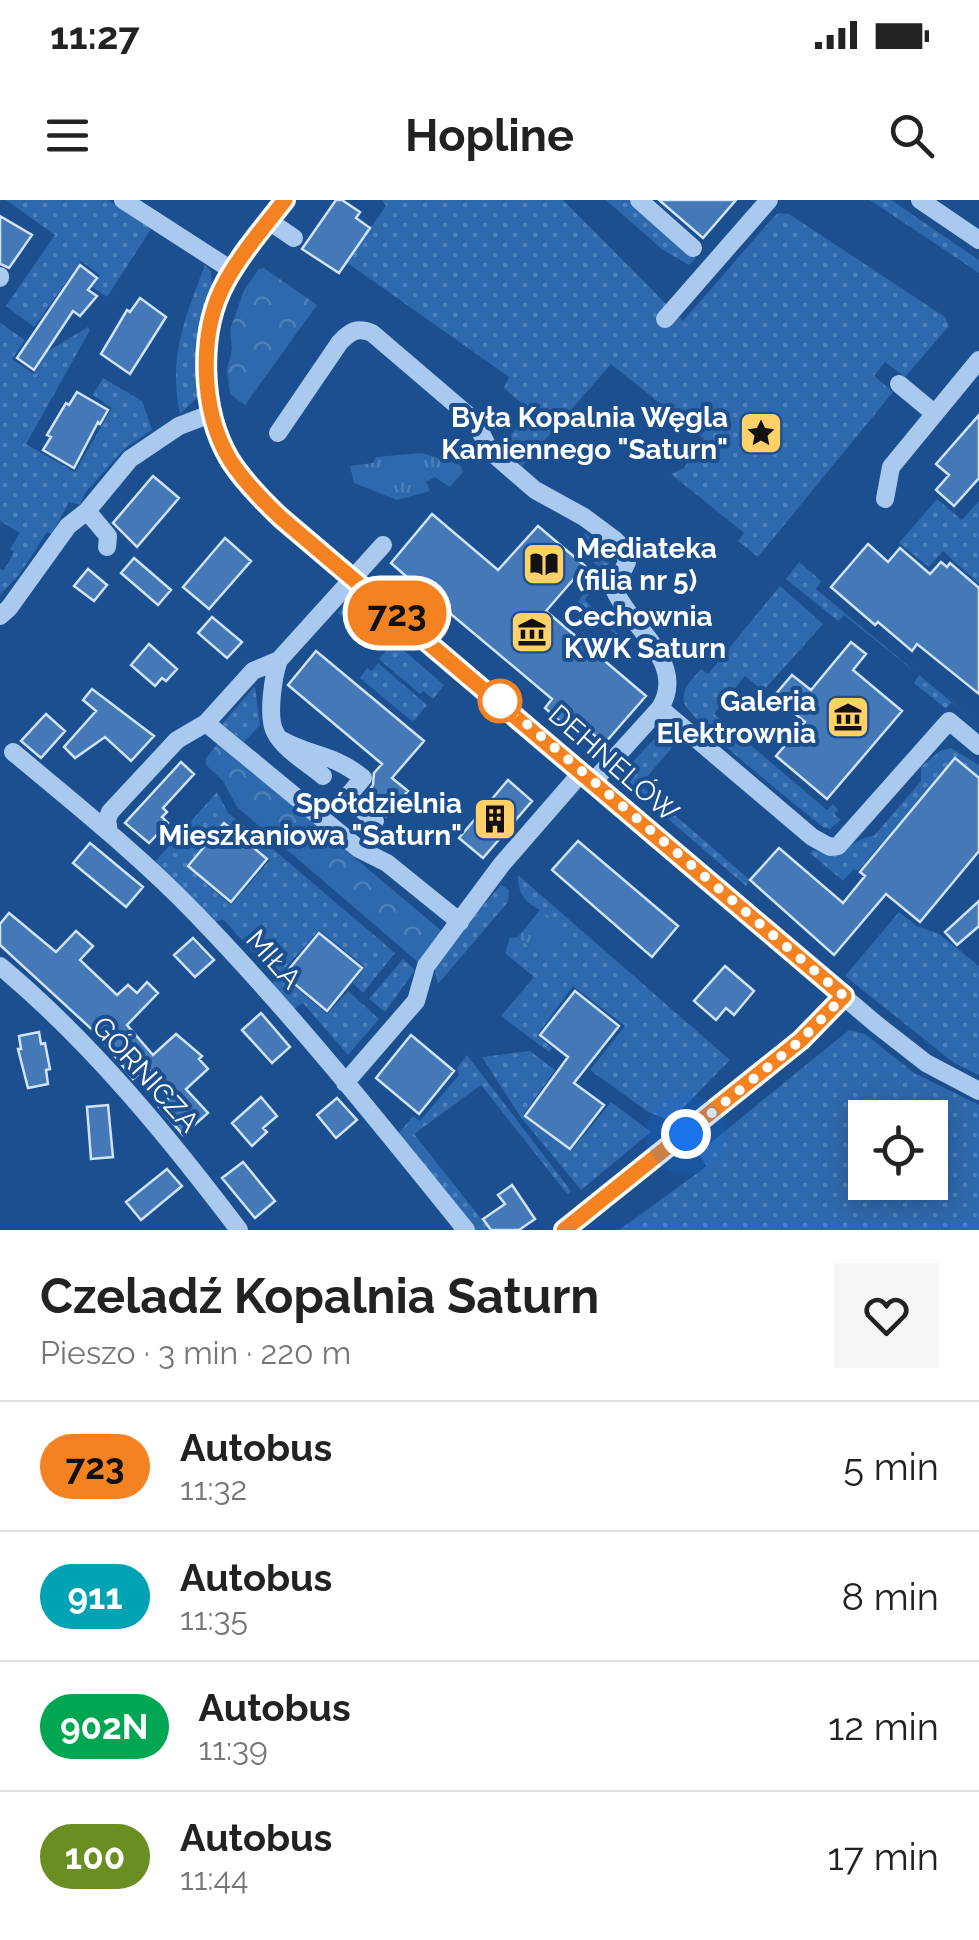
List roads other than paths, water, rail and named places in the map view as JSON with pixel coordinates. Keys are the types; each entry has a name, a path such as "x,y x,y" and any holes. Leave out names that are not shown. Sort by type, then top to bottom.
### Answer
{"street":[{"name":"DEHNELÓW","path":"253,238 268,200"},
{"name":"DEHNELÓW","path":"285,200 232,270 222,290 209,338 212,412 224,449 250,487 281,518 354,576 844,996 926,1063 979,1091"},
{"path":"639,200 692,248"},
{"path":"666,318 768,200"},
{"path":"920,200 979,240"},
{"path":"129,202 232,270"},
{"path":"269,221 294,238"},
{"path":"277,433 340,342 350,332 372,332 475,421 490,451 534,490 584,516 623,548 627,562 614,589 664,664 667,696 660,708 502,864 426,966 416,1001 345,1083"},
{"path":"886,499 890,466 979,360"},
{"path":"899,384 934,414"},
{"path":"0,616 10,608 68,526 87,511 138,452 212,412"},
{"path":"87,511 108,536 107,547"},
{"path":"323,776 273,729 273,676 279,660 383,545"},
{"path":"109,832 107,820 118,803 177,740 206,723 253,671 279,660"},
{"path":"660,708 788,818 830,847 844,843 949,721 979,746"},
{"path":"206,723 359,849 388,863 460,922"},
{"path":"280,739 297,749 330,756 363,778 347,797 376,821"},
{"name":"MIŁA","path":"13,752 109,832 194,912 345,1083 466,1230"},
{"name":"GÓRNICZA","path":"0,966 53,1012 91,1053 183,1158 239,1230"},
{"path":"564,1230 801,1040 844,996"}],"place":[{"name":"Była Kopalnia Węgla Kamiennego \"Saturn\"","path":"761,433"},
{"name":"Mediateka (filia nr 5)","path":"544,564"},
{"name":"Cechownia KWK Saturn","path":"532,632"},
{"name":"Galeria Elektrownia","path":"848,717"},
{"name":"Spółdzielnia Mieszkaniowa \"Saturn\"","path":"495,819"}]}
